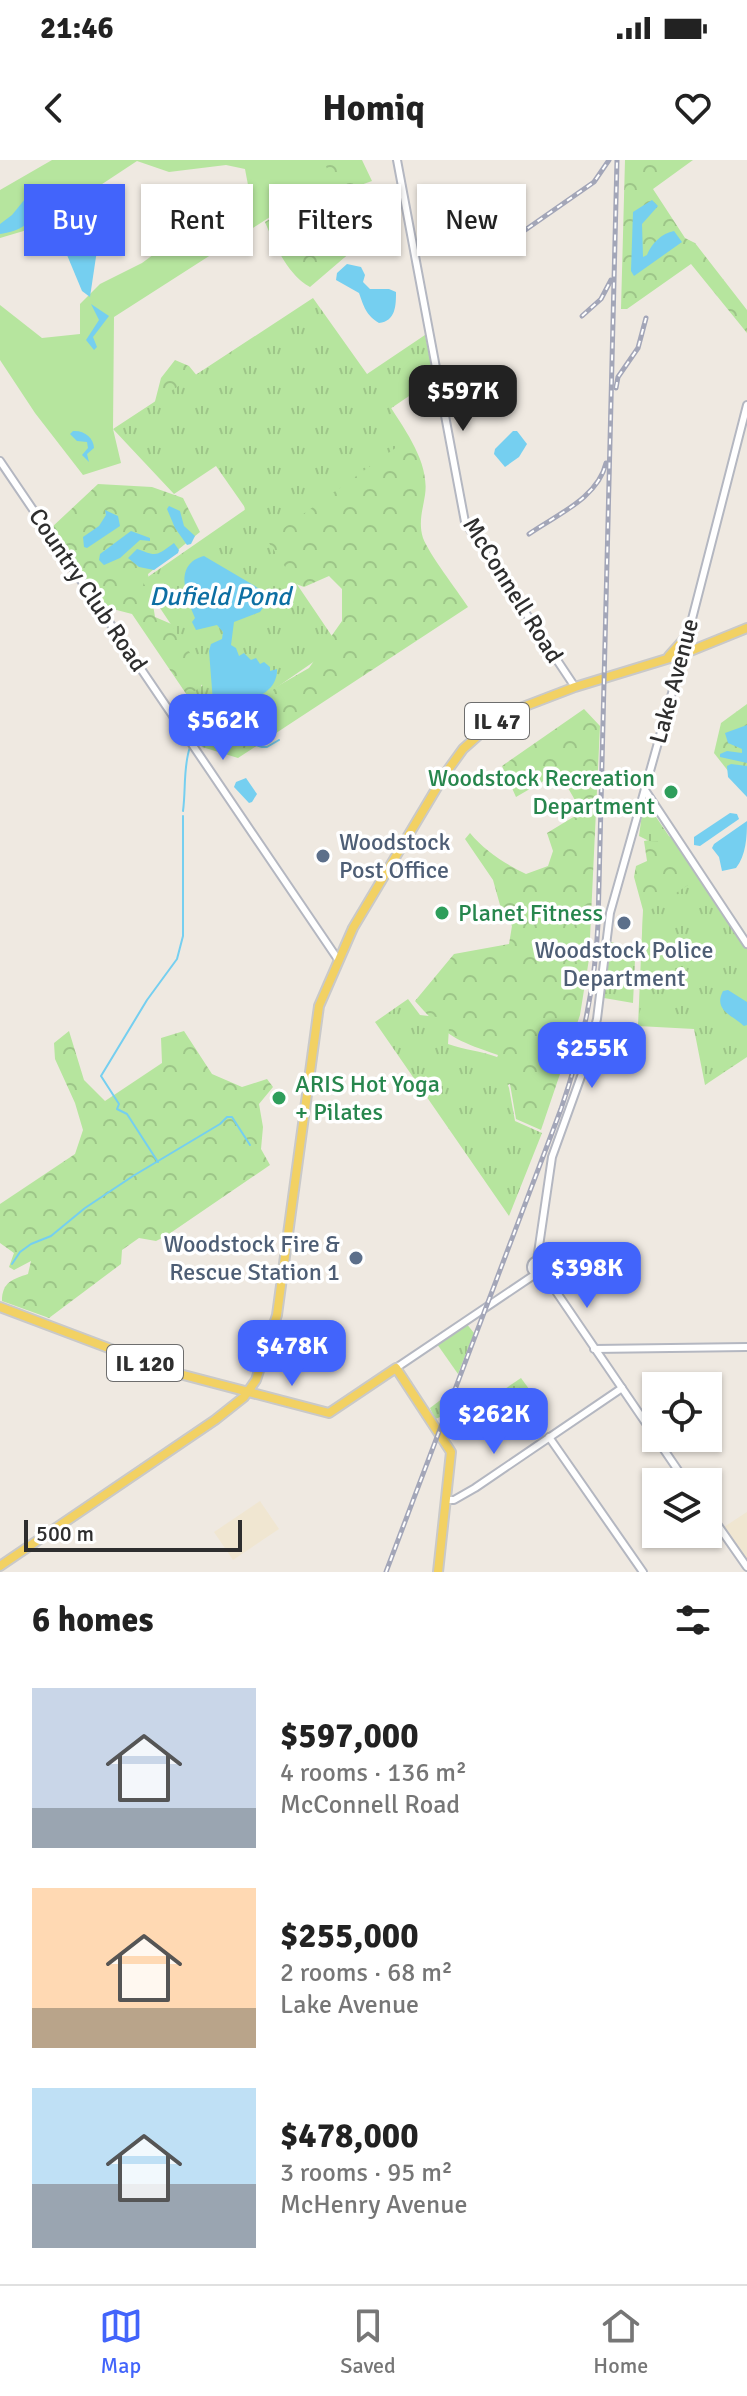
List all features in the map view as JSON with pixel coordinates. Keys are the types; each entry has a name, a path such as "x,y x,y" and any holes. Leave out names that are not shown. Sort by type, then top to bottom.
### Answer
{"main road":[{"name":"IL 47","path":"0,1566 248,1393 277,1315 319,1006 337,958 353,928 442,777 463,749 510,712 575,687 683,654 747,628"},
{"path":"663,660 687,636"},
{"name":"IL 120","path":"0,1307 160,1368 329,1413 396,1368"},
{"path":"396,1368 449,1448 438,1572"},
{"path":"253,1384 263,1397"},
{"path":"231,1389 239,1396 239,1402"}],"street":[{"name":"McConnell Road","path":"397,160 465,522 575,687"},
{"name":"Lake Avenue","path":"538,1271 545,1265 540,1261 548,1172 590,1046 603,988 610,913 683,654 747,405"},
{"name":"Country Club Road","path":"0,461 337,958"},
{"path":"645,790 747,944"},
{"path":"540,1261 533,1262 538,1271 553,1287 676,1468"},
{"path":"396,1368 538,1271"},
{"path":"594,1349 747,1347"},
{"path":"446,1500 454,1500 475,1488 622,1388"},
{"path":"549,1437 643,1572"},
{"path":"722,1531 747,1567"}],"shaded area":[{"path":"260,1501 279,1529 233,1560 214,1532"},
{"path":"747,1512 747,1560 724,1527"}],"green space":[{"path":"52,160 362,160 372,181 364,184 269,184 269,218 253,228 253,184 248,184 245,169 226,165 169,172 137,161 102,184 24,184 24,231 0,238 0,190"},
{"path":"324,160 337,160 349,182 364,184 326,184 331,181"},
{"path":"625,160 693,160 653,189 685,238 695,243 747,310 747,333 691,264 627,309 621,309"},
{"path":"152,256 209,256 114,317 113,429 121,463 83,475 35,413 0,360 0,305 42,338 80,334 80,304 100,284"},
{"path":"282,256 346,256 310,287"},
{"path":"313,298 367,374 425,335 434,379 390,409 408,439 267,540 338,645 196,743 171,707 202,686 188,663 194,659 142,581 246,509 216,466 174,494 113,429"},
{"path":"175,360 189,366 198,377 388,403 414,446 424,470 423,538 468,607 238,758 202,747 176,709 191,701 132,614 105,607 51,528 98,484 152,487 183,498 200,532 148,574 155,617 197,635 201,652 201,693 219,720 309,668 342,621 342,589 329,576 304,587 256,569 247,531 239,454 152,413 161,378"},
{"path":"747,704 747,784 739,785 714,753 721,723"},
{"path":"584,709 600,726 589,959 580,1015 541,1130 516,1119 510,1084 491,1093 485,1087 498,1055 452,1036 415,1001 454,954 509,944 512,926 500,905 493,880 465,839 470,833 482,846 526,874 548,866 553,851 547,833 575,816 576,802 559,772 516,797 502,766"},
{"path":"648,809 673,842 649,841 639,836 642,814"},
{"path":"672,836 747,948 747,1057 705,1085 694,1029 638,1026 643,910 634,877 636,866 647,861 644,841"},
{"path":"700,877 747,947 747,1056 706,1083 696,1025 639,1025 643,915"},
{"path":"611,942 629,947 628,958 635,960 633,1003 604,998"},
{"path":"408,999 420,1015 437,1017 449,1027 448,1044 497,1057 509,1088 515,1121 542,1133 509,1216 375,1022"},
{"path":"69,1031 84,1080 105,1101 162,1063 161,1038 184,1031 212,1074 242,1087 267,1079 273,1087 259,1104 263,1127 261,1149 270,1165 166,1236 156,1241 139,1238 122,1250 121,1264 49,1318 2,1301 6,1285 28,1274 31,1261 14,1270 9,1267 14,1253 0,1243 0,1204 75,1154 83,1130 75,1103 55,1059 54,1043"},
{"path":"466,1323 474,1333 458,1374 437,1344"},
{"path":"521,1378 540,1404 515,1423 496,1395"},
{"path":"451,1392 443,1416 435,1419 430,1408"}],"water":[{"path":"24,200 24,226 0,234 0,224"},
{"path":"652,200 658,206 642,224 643,257 670,232 674,231 682,242 634,276 631,271 633,212"},
{"path":"67,256 96,256 90,297 82,291"},
{"path":"347,264 361,267 365,275 363,282 370,289 396,292 392,316 385,322 379,323 366,310 359,293 336,280 337,273"},
{"path":"91,304 109,316 93,337 97,347 94,350 86,340 99,320"},
{"path":"73,431 84,433 92,441 94,448 87,454 89,462 82,455 88,448 87,442 77,441 70,434"},
{"path":"513,431 517,431 527,444 519,457 505,467 494,454 495,449"},
{"path":"169,506 180,511 184,526 195,536 191,544 187,545 175,528 167,509"},
{"path":"105,510 118,516 120,526 84,547 83,537 99,526 106,515"},
{"path":"131,531 150,538 150,541 140,540 120,558 104,565 99,560 100,554"},
{"path":"174,543 178,553 154,570 139,567 128,558 137,549 156,554"},
{"name":"Dufield Pond","path":"204,556 262,591 267,602 260,612 234,622 231,645 239,656 244,653 251,660 256,658 260,664 264,662 270,671 277,669 271,687 256,698 216,707 209,651 211,644 222,639 223,632 217,625 196,630 184,582 188,566"},
{"path":"747,725 747,763 720,757 727,751 742,753 742,749 728,743 725,733"},
{"path":"727,766 747,766 747,797 728,777"},
{"path":"246,778 257,794 249,803 234,787 236,782"},
{"path":"730,813 737,814 739,819 700,846 694,845 694,837"},
{"path":"747,821 745,846 739,863 736,868 722,871 719,857 712,848 714,844"},
{"path":"728,990 747,1002 747,1025 744,1026 722,1008 723,991"}],"waterway":[{"path":"193,740 214,717 219,704"},
{"path":"196,735 230,744 249,743 262,747 279,740"},
{"path":"183,811 190,747"},
{"path":"158,1162 127,1114 117,1109 119,1104 101,1076 147,1000 177,959 183,936 183,816"},
{"path":"12,1264 20,1252 31,1244 51,1236 85,1208 227,1117 232,1117 250,1145"}],"railway":[{"path":"526,229 594,182 609,160"},
{"path":"386,1572 561,1109 591,995 598,924 617,160"},
{"path":"582,316 601,299 611,280"},
{"path":"616,388 618,377 638,348 646,318"},
{"path":"529,534 585,496 602,475 606,463"}],"place":[{"name":"Woodstock Recreation Department","path":"671,792"},
{"name":"Woodstock Post Office","path":"323,856"},
{"name":"Planet Fitness","path":"442,913"},
{"name":"Woodstock Police Department","path":"624,923"},
{"name":"ARIS Hot Yoga + Pilates","path":"279,1098"},
{"name":"Woodstock Fire & Rescue Station 1","path":"356,1258"}]}
